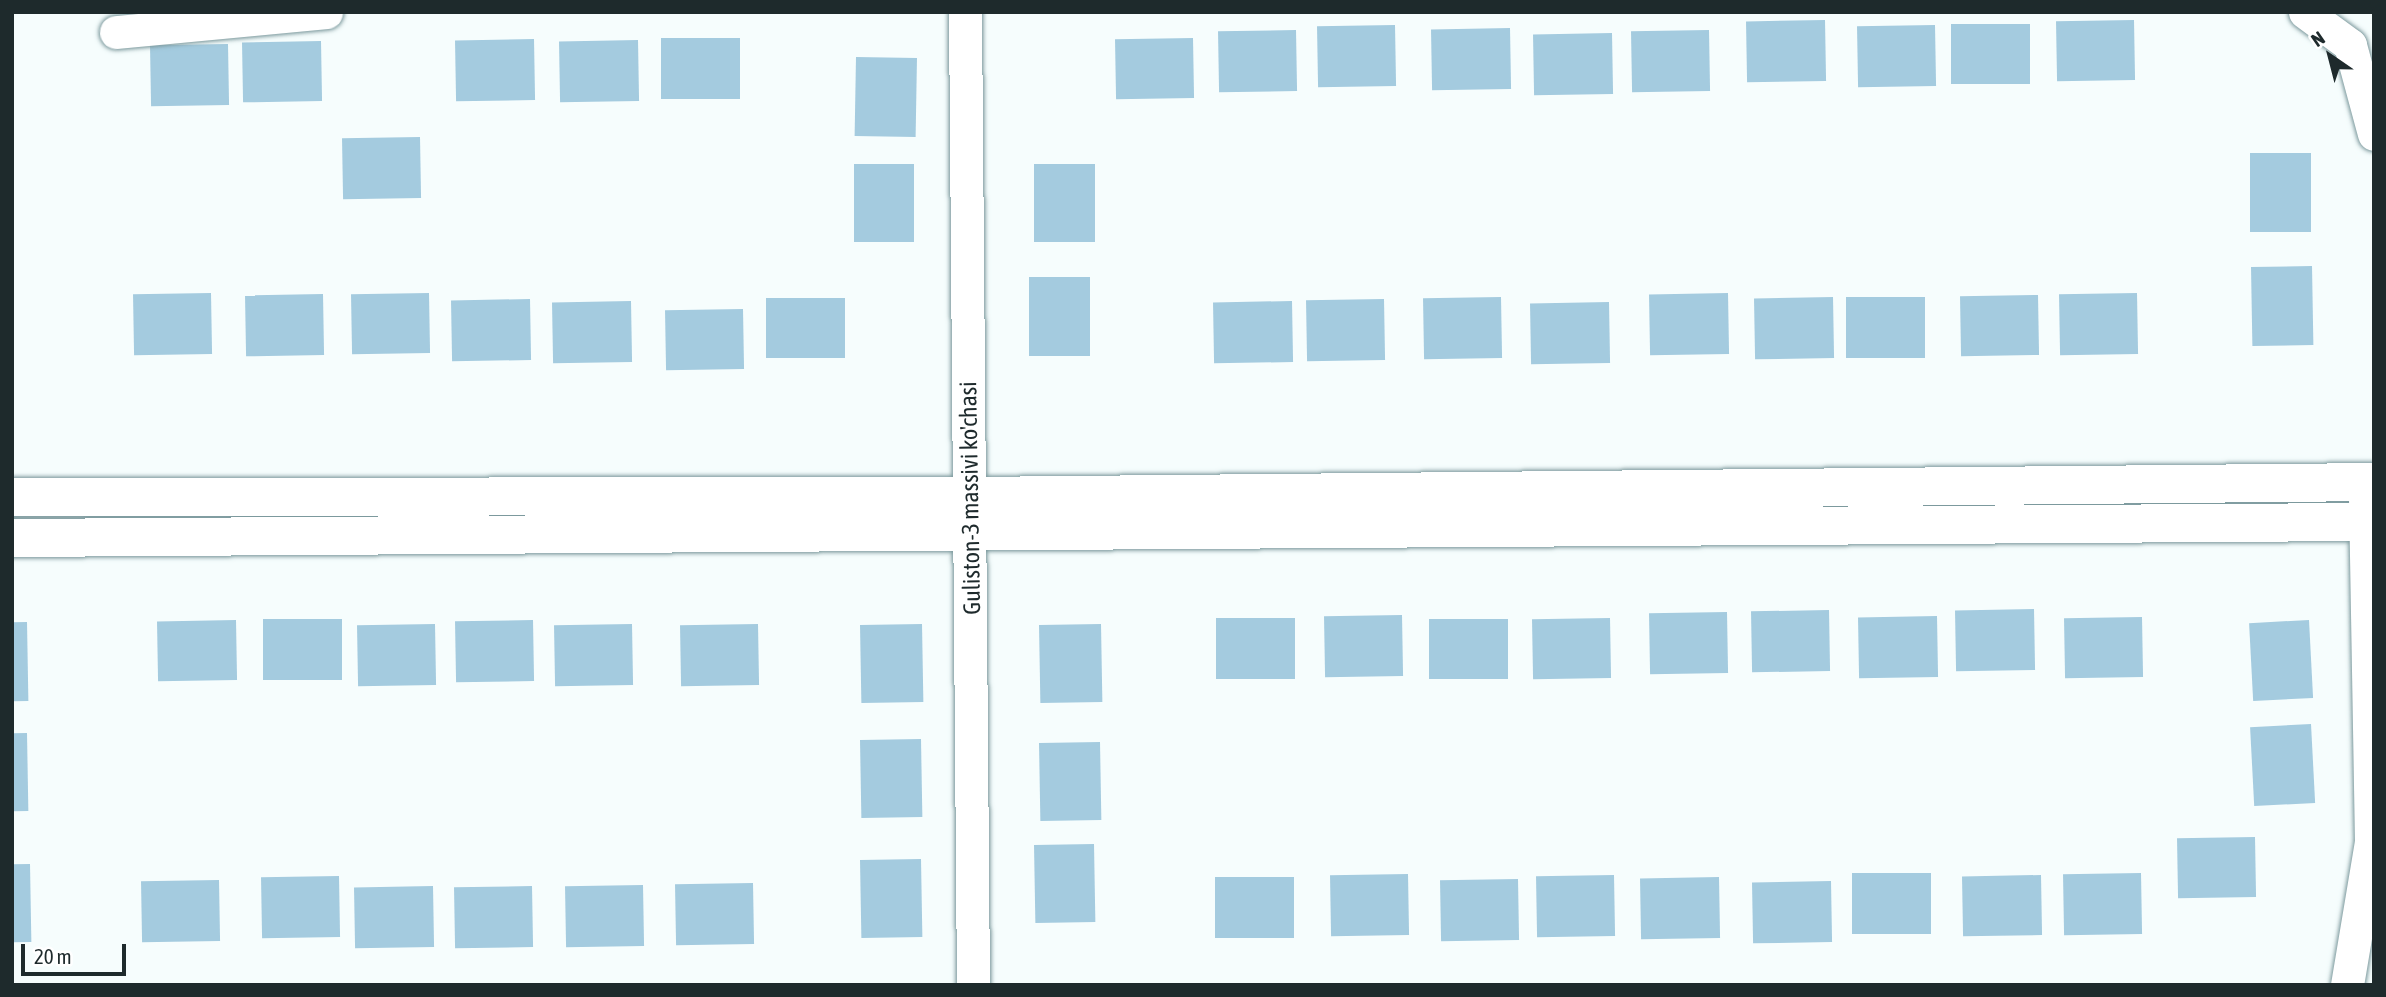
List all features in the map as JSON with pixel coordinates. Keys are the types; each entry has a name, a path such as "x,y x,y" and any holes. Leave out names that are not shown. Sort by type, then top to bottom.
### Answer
{"street":[{"path":"116,32 326,12"},
{"name":"Guliston-3 massivi ko'chasi","path":"965,12 974,985"},
{"path":"2305,12 2350,45 2374,134"},
{"path":"12,538 2369,482 2371,842 2347,985"},
{"path":"12,497 970,514 2370,522"}],"building":[{"path":"1825,20 1826,81 1747,82 1746,21"},
{"path":"2134,20 2135,80 2057,81 2056,21"},
{"path":"1951,24 2030,24 2030,84 1951,84"},
{"path":"1395,25 1396,86 1318,87 1317,26"},
{"path":"1935,25 1936,86 1858,87 1857,26"},
{"path":"1510,28 1511,89 1432,90 1431,29"},
{"path":"1296,30 1297,91 1219,92 1218,31"},
{"path":"1709,30 1710,91 1632,92 1631,31"},
{"path":"1612,33 1613,94 1534,95 1533,34"},
{"path":"661,38 740,38 740,99 661,99"},
{"path":"1193,38 1194,98 1116,99 1115,39"},
{"path":"534,39 535,100 456,101 455,40"},
{"path":"638,40 639,101 560,102 559,41"},
{"path":"321,41 322,101 243,102 242,42"},
{"path":"228,44 229,105 151,106 150,45"},
{"path":"856,57 917,58 916,137 855,136"},
{"path":"420,137 421,198 343,199 342,138"},
{"path":"2250,153 2311,153 2311,232 2250,232"},
{"path":"854,164 914,164 914,242 854,242"},
{"path":"1034,164 1095,164 1095,242 1034,242"},
{"path":"2312,266 2313,345 2252,346 2251,267"},
{"path":"1029,277 1090,277 1090,356 1029,356"},
{"path":"211,293 212,354 134,355 133,294"},
{"path":"429,293 430,353 352,354 351,294"},
{"path":"1728,293 1729,354 1650,355 1649,294"},
{"path":"2137,293 2138,354 2060,355 2059,294"},
{"path":"323,294 324,355 246,356 245,295"},
{"path":"2038,295 2039,355 1961,356 1960,296"},
{"path":"1501,297 1502,358 1424,359 1423,298"},
{"path":"1833,297 1834,358 1755,359 1754,298"},
{"path":"1846,297 1925,297 1925,358 1846,358"},
{"path":"766,298 845,298 845,358 766,358"},
{"path":"530,299 531,360 452,361 451,300"},
{"path":"1384,299 1385,360 1307,361 1306,300"},
{"path":"631,301 632,362 553,363 552,302"},
{"path":"1292,301 1293,362 1214,363 1213,302"},
{"path":"1609,302 1610,363 1531,364 1530,303"},
{"path":"743,309 744,369 666,370 665,310"},
{"path":"2034,609 2035,670 1956,671 1955,610"},
{"path":"1829,610 1830,671 1752,672 1751,611"},
{"path":"1727,612 1728,673 1650,674 1649,613"},
{"path":"1402,615 1403,676 1325,677 1324,616"},
{"path":"1937,616 1938,677 1859,678 1858,617"},
{"path":"2142,617 2143,677 2065,678 2064,618"},
{"path":"1216,618 1295,618 1295,679 1216,679"},
{"path":"1610,618 1611,678 1533,679 1532,619"},
{"path":"263,619 342,619 342,680 263,680"},
{"path":"1429,619 1508,619 1508,679 1429,679"},
{"path":"236,620 237,680 158,681 157,621"},
{"path":"533,620 534,681 456,682 455,621"},
{"path":"2309,620 2313,698 2253,701 2249,623"},
{"path":"12,622 27,622 28,701 13,701"},
{"path":"435,624 436,685 358,686 357,625"},
{"path":"632,624 633,685 555,686 554,625"},
{"path":"758,624 759,685 681,686 680,625"},
{"path":"922,624 923,702 861,703 860,625"},
{"path":"1101,624 1102,702 1040,703 1039,625"},
{"path":"2311,724 2315,803 2254,806 2250,727"},
{"path":"12,733 27,733 28,811 13,811"},
{"path":"921,739 922,817 861,818 860,740"},
{"path":"1100,742 1101,820 1040,821 1039,743"},
{"path":"2255,837 2256,897 2178,898 2177,838"},
{"path":"1094,844 1095,922 1035,923 1034,845"},
{"path":"921,859 922,937 861,938 860,860"},
{"path":"12,864 30,864 31,942 13,942"},
{"path":"1852,873 1931,873 1931,934 1852,934"},
{"path":"2141,873 2142,934 2064,935 2063,874"},
{"path":"1408,874 1409,935 1331,936 1330,875"},
{"path":"1614,875 1615,936 1537,937 1536,876"},
{"path":"2041,875 2042,935 1963,936 1962,876"},
{"path":"339,876 340,937 262,938 261,877"},
{"path":"1215,877 1294,877 1294,938 1215,938"},
{"path":"1719,877 1720,938 1641,939 1640,878"},
{"path":"1518,879 1519,940 1441,941 1440,880"},
{"path":"219,880 220,941 142,942 141,881"},
{"path":"1831,881 1832,942 1753,943 1752,882"},
{"path":"753,883 754,944 676,945 675,884"},
{"path":"643,885 644,946 566,947 565,886"},
{"path":"433,886 434,947 355,948 354,887"},
{"path":"532,886 533,947 455,948 454,887"}]}
